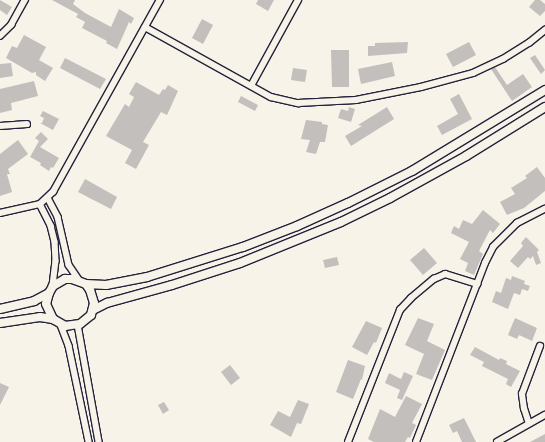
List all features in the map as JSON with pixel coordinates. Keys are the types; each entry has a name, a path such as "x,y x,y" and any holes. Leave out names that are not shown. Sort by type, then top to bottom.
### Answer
{"main road":[{"path":"0,309 34,301 65,279 100,286 147,277 243,247 297,226 348,203 412,171 545,90"},
{"path":"93,310 107,302 172,285 240,263 341,222 390,198 466,156 545,107"},
{"path":"0,323 31,318 53,319 61,324 70,326 78,325 88,319 93,310 93,296 82,282"},
{"path":"51,289 46,304 53,319"}],"street":[{"path":"0,36 11,24 25,0"},
{"path":"0,213 40,204 48,198 58,185 160,0"},
{"path":"251,86 298,0"},
{"path":"145,27 271,97 298,103 356,100 473,73 503,59 529,43 545,30"},
{"path":"0,126 27,124"},
{"path":"48,198 58,217 69,265 82,282"},
{"path":"40,204 51,226 55,242 56,261 51,289"},
{"path":"416,442 477,284 493,247 504,234 517,223 545,209"},
{"path":"348,442 400,310 434,279 445,274 477,284"},
{"path":"61,324 69,346 89,442"},
{"path":"78,325 99,442"},
{"path":"529,424 524,409 522,394 540,346"},
{"path":"497,442 545,415"}],"building":[{"path":"0,0 12,7 7,15 0,10"},
{"path":"52,0 75,0 73,4 85,13 111,27 119,9 134,18 131,24 129,22 117,49 106,43 107,41 82,28 85,22 76,17 78,14"},
{"path":"258,0 274,0 268,11 256,4"},
{"path":"535,0 540,0 545,4 545,11 540,16 529,7"},
{"path":"202,19 213,25 203,44 192,38"},
{"path":"24,35 46,47 39,60 53,68 45,81 36,75 36,72 32,73 6,58 12,46 17,48"},
{"path":"408,42 407,53 368,56 368,46 375,46 375,43"},
{"path":"469,42 476,55 453,67 446,54"},
{"path":"331,50 349,50 349,87 332,87"},
{"path":"535,55 545,70 541,74 530,58"},
{"path":"65,58 106,79 100,89 60,68"},
{"path":"392,62 395,76 361,84 358,69"},
{"path":"11,63 13,76 0,78 0,64"},
{"path":"495,67 507,85 523,74 532,87 512,101 491,69"},
{"path":"293,68 307,70 305,82 291,80"},
{"path":"34,81 38,96 11,103 12,110 0,113 0,89"},
{"path":"136,82 159,95 168,85 178,91 167,115 161,112 143,142 149,145 136,169 125,163 132,150 106,136 125,104 129,107 134,97 129,94"},
{"path":"459,94 472,119 442,135 437,126 458,114 450,99"},
{"path":"241,96 258,105 255,111 238,102"},
{"path":"349,107 355,109 351,122 338,118 341,109 348,111"},
{"path":"387,107 394,119 351,146 345,136 362,126 358,125"},
{"path":"43,111 59,119 53,130 40,123 42,123 44,118 40,116"},
{"path":"306,120 322,122 322,124 328,125 325,142 320,142 316,154 306,152 310,140 301,139"},
{"path":"41,132 48,139 40,147 59,158 53,168 51,167 49,171 40,165 41,163 30,157 39,141 35,138"},
{"path":"18,140 28,154 8,169 10,174 7,174 12,192 0,196 0,154"},
{"path":"537,167 545,178 545,191 524,208 507,215 500,202 515,194 511,188 527,178 525,176"},
{"path":"85,179 117,197 111,209 78,192"},
{"path":"483,210 500,224 493,233 490,230 479,251 483,254 474,275 465,271 468,263 460,259 469,242 451,233 454,226 459,229 463,220 472,224"},
{"path":"526,237 539,250 537,252 541,263 536,265 533,256 530,259 528,257 518,268 510,261 523,246 521,243"},
{"path":"424,248 437,263 423,275 410,260"},
{"path":"337,257 339,265 325,268 323,260"},
{"path":"512,276 525,281 524,284 530,286 528,291 522,289 520,295 514,293 508,309 492,302 496,291 501,293 506,278 511,280"},
{"path":"418,318 434,324 427,341 445,350 432,380 416,374 424,354 405,345"},
{"path":"515,318 537,328 532,341 519,335 517,339 508,335"},
{"path":"366,321 382,328 376,343 374,342 367,355 352,347"},
{"path":"475,347 499,360 500,358 507,361 506,364 520,371 511,387 506,384 508,379 482,366 484,362 470,355"},
{"path":"348,360 365,366 362,380 361,379 353,399 336,392"},
{"path":"230,365 240,378 231,385 221,372"},
{"path":"404,372 413,376 402,400 397,398 400,390 385,383 389,373 401,379"},
{"path":"0,383 9,387 0,405"},
{"path":"406,396 422,404 412,423 416,425 410,438 408,437 405,442 374,442 368,439 380,409 395,417"},
{"path":"298,400 309,404 301,424 297,423 291,437 270,425 278,411 290,417"},
{"path":"164,402 169,410 163,414 158,405"},
{"path":"464,418 476,442 462,442 457,431 453,433 449,425"},
{"path":"545,434 545,442 530,442"}]}
